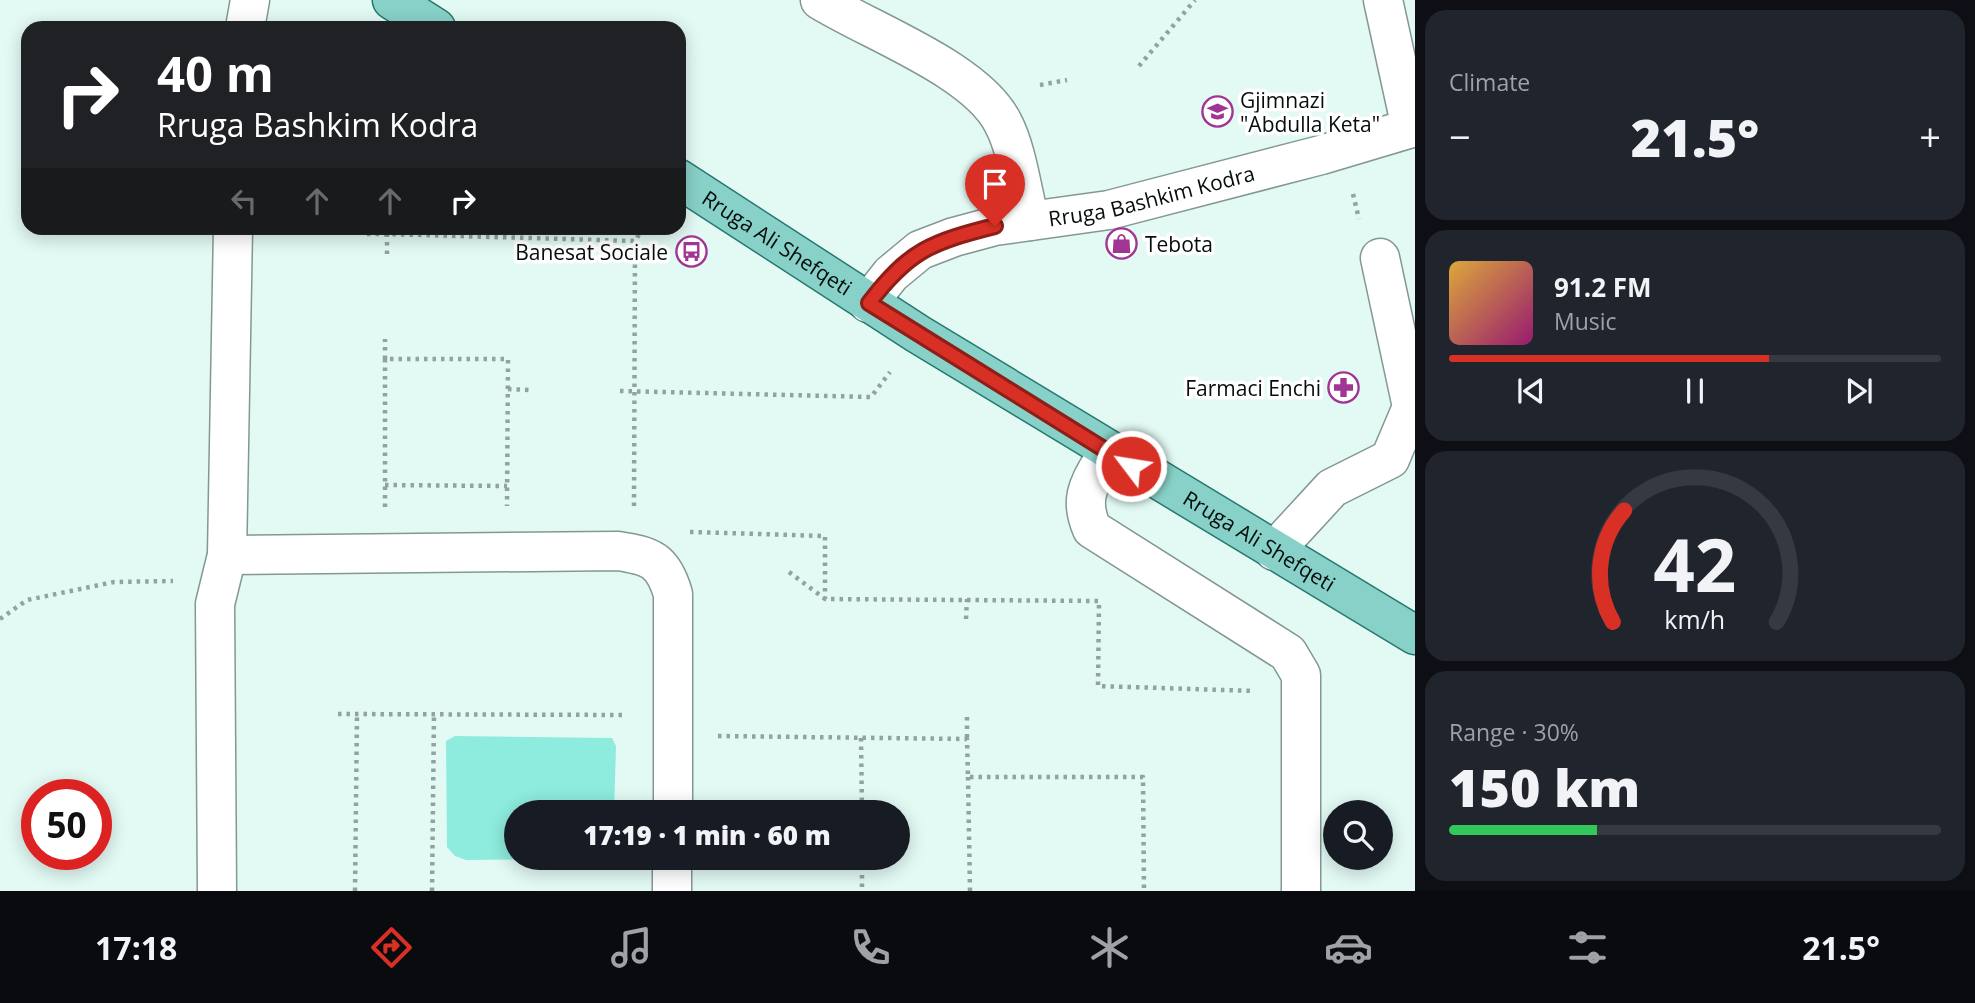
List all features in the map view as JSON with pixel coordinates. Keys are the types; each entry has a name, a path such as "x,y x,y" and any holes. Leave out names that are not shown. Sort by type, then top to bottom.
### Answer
{"main road":[{"path":"392,0 425,21"},
{"name":"Rruga Ali Shefqeti","path":"686,184 869,303 1108,452 1415,635"}],"street":[{"path":"246,21 250,0"},
{"path":"820,0 857,23 956,73 985,95 1004,124 1030,221"},
{"path":"1383,0 1413,128"},
{"name":"Rruga Bashkim Kodra","path":"869,303 891,275 920,250 954,237 1030,221 1109,210 1413,128"},
{"path":"217,891 215,604 224,568 233,235"},
{"path":"1274,551 1332,488 1390,459 1412,407 1380,258"},
{"path":"1108,452 1084,494 1084,513 1092,529 1288,653 1301,675 1301,891"},
{"path":"224,568 618,551 647,555 667,573 673,594 673,800"},
{"path":"672,870 672,891"}],"path":[{"path":"1139,66 1195,0"},
{"path":"1040,85 1067,80"},
{"path":"1343,149 1366,246 1380,258"},
{"path":"387,235 387,254"},
{"path":"422,235 635,241"},
{"path":"634,519 635,241 639,235"},
{"path":"385,340 385,516"},
{"path":"385,359 508,359 507,513"},
{"path":"509,389 529,390"},
{"path":"620,391 853,397"},
{"path":"385,485 507,486"},
{"path":"688,532 825,536 825,599"},
{"path":"0,619 27,600 114,582 224,568"},
{"path":"789,572 825,599 1099,601 1098,686 1300,692"},
{"path":"967,599 967,619"},
{"path":"338,714 434,715 861,738 967,739"},
{"path":"355,891 357,714"},
{"path":"432,891 434,715"},
{"path":"967,716 970,891"},
{"path":"861,738 862,800"},
{"path":"968,777 1143,777 1144,891"},
{"path":"862,870 862,891"}],"green space":[{"path":"455,736 612,738 616,746 614,800 504,800 504,859 466,860 455,856 447,847 446,741"}],"place":[{"name":"Gjimnazi \"Abdulla Keta\"","path":"1217,112"},
{"name":"Tebota","path":"1122,244"},
{"name":"Banesat Sociale","path":"691,252"},
{"name":"Farmaci Enchi","path":"1344,388"}],"route":[{"path":"995,226 920,250 891,275 869,303 1131,466"}]}
